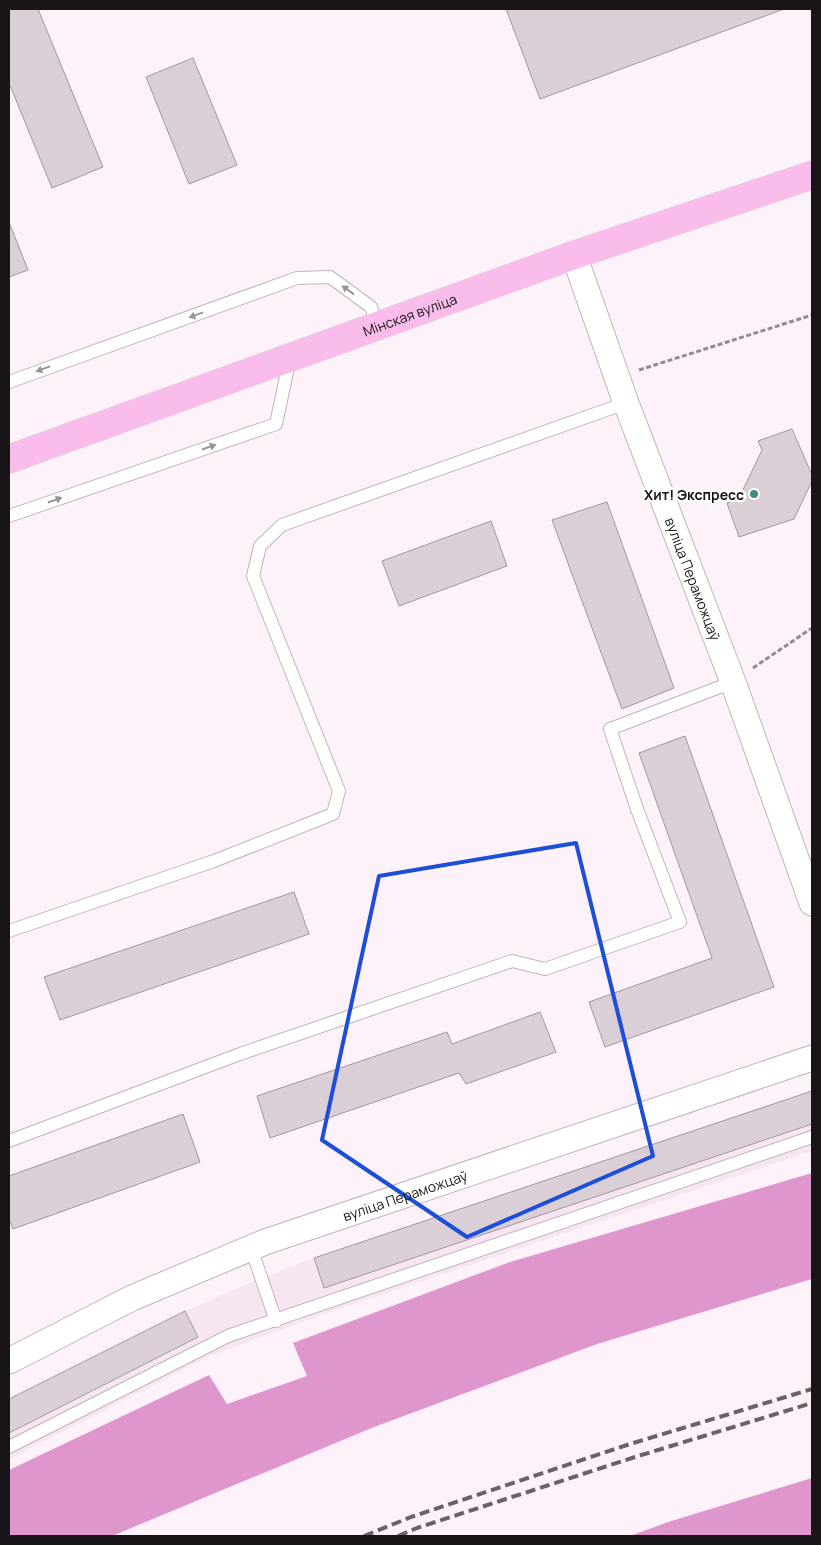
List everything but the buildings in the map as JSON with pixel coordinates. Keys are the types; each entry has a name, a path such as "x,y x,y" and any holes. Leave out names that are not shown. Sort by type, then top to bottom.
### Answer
{"main road":[{"name":"Мінская вуліца","path":"9,459 574,255 812,175"}],"street":[{"name":"вуліца Пераможцаў","path":"574,255 626,403 733,682 812,903"},
{"name":"вуліца Пераможцаў","path":"9,1361 132,1298 251,1248 812,1058"}],"lane":[{"path":"9,382 297,278 330,277 371,306 378,326"},
{"path":"9,516 276,424 290,358"},
{"path":"9,931 214,861 333,814 339,791 253,576 260,546 282,525 626,403"},
{"path":"9,1141 240,1054 507,962 512,961 545,969 680,922 637,809 610,729 733,682"},
{"path":"9,1447 228,1336 812,1137"},
{"path":"251,1248 276,1320"}],"path":[{"path":"617,377 812,316"},
{"path":"733,682 812,628"}],"highlighted area":[{"path":"576,843 653,1156 467,1237 322,1140 379,876"}],"shaded area":[{"path":"812,1091 812,1151 329,1312 210,1356 9,1459 9,1399 185,1311 314,1258"},
{"path":"812,1173 812,1279 597,1344 374,1427 112,1536 9,1536 9,1470 209,1375 227,1404 307,1376 293,1343 510,1262"},
{"path":"812,1478 812,1536 630,1536 668,1522"}],"railway":[{"path":"364,1536 411,1517 630,1444 812,1389"},
{"path":"398,1536 417,1528 635,1457 812,1403"}],"place":[{"name":"Хит! Экспресс","path":"754,494"}]}
